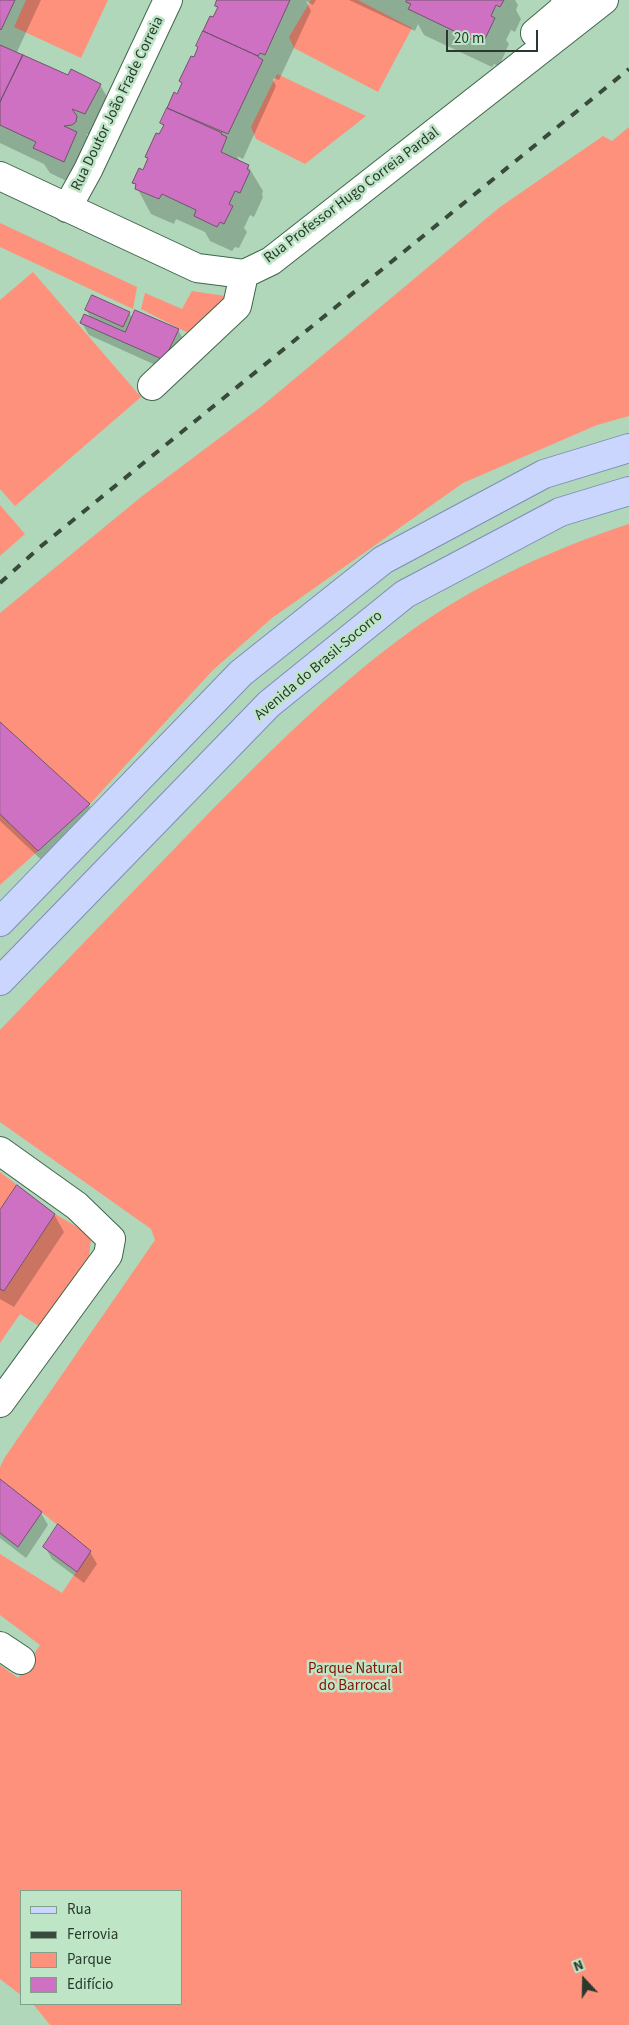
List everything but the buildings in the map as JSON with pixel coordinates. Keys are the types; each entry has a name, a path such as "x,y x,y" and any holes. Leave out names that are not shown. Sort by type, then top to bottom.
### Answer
{"main road":[{"path":"0,922 241,673 383,560 544,474 629,448"},
{"name":"Avenida do Brasil-Socorro","path":"0,982 269,704 405,594 560,512 629,491"}],"street":[{"name":"Rua Doutor João Frade Correia","path":"68,208 88,170 168,0"},
{"path":"477,100 488,71 561,11 568,0"},
{"name":"Rua Professor Hugo Correia Pardal","path":"244,274 271,261 604,0"},
{"path":"0,176 197,268 244,274 238,306 152,386"},
{"path":"0,1151 77,1206 111,1239 108,1256 0,1403"}],"green space":[{"path":"26,0 108,0 81,58 14,27"},
{"path":"311,0 358,0 412,28 378,92 294,48 289,37"},
{"path":"277,74 366,116 305,164 256,139 251,127"},
{"path":"629,127 629,416 597,425 463,483 272,618 213,670 90,804 0,722 0,613 141,497 262,406 500,207 603,136 612,141"},
{"path":"0,223 137,287 133,309 0,247"},
{"path":"33,272 141,397 15,506 0,489 0,300"},
{"path":"192,291 225,296 222,308 190,334 141,309 145,293 182,309"},
{"path":"0,505 25,534 0,556"},
{"name":"Parque Natural do Barrocal","path":"629,524 629,2025 50,2025 34,2005 182,2005 182,1890 20,1890 20,1994 0,1979 0,1665 18,1678 40,1645 0,1615 0,1554 62,1593 90,1551 0,1479 0,1467 5,1457 155,1240 151,1229 0,1122 0,1030 283,739 362,668 419,625 468,594 520,567 601,533"},
{"path":"0,814 38,851 0,885"},
{"path":"0,1172 17,1185 0,1210"},
{"path":"55,1214 79,1228 91,1239 89,1256 39,1326 20,1314 0,1343 0,1289 4,1291"}],"railway":[{"path":"0,583 40,547 629,69"}]}
